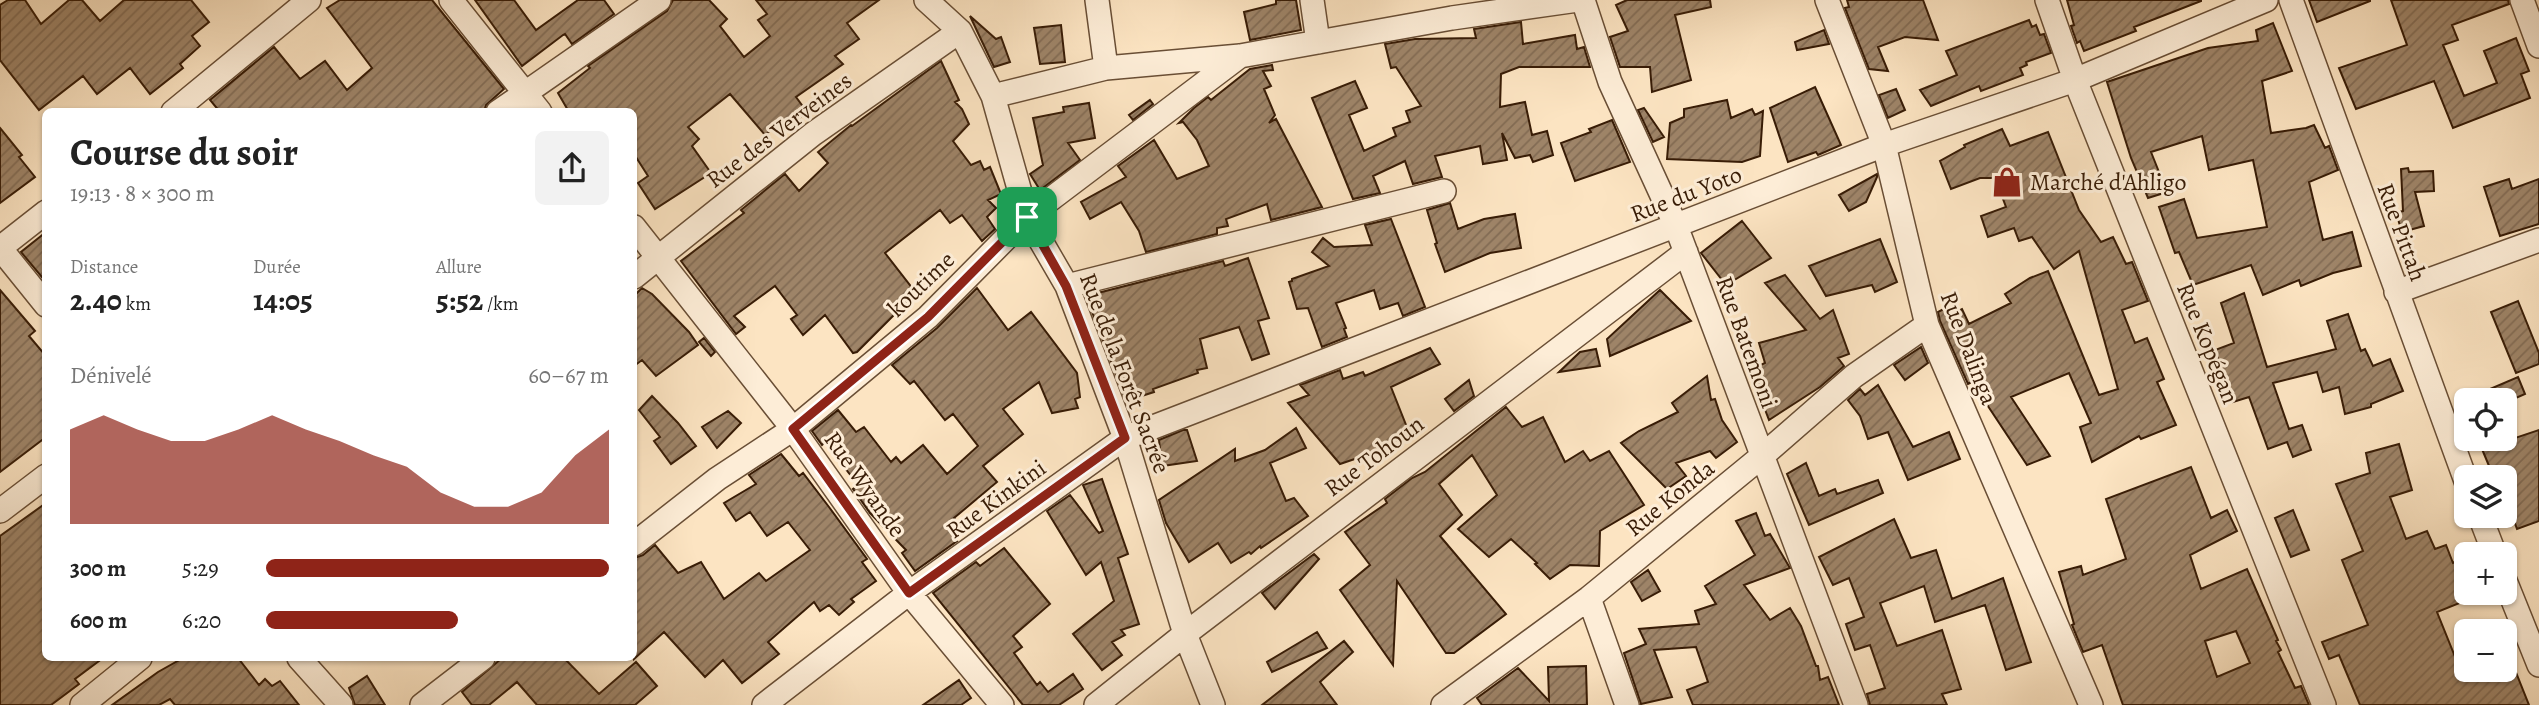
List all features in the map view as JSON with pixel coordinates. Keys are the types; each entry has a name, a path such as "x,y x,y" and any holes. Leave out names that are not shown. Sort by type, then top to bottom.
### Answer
{"street":[{"path":"178,108 309,0"},
{"path":"451,0 537,108"},
{"path":"503,108 659,0"},
{"name":"Rue de la Forêt Sacrée","path":"926,0 960,31 993,96 1027,217 1066,286 1125,438 1185,634 1213,705"},
{"path":"1097,0 1106,68"},
{"path":"1312,0 1318,42"},
{"path":"993,96 1106,68 1240,57 1452,18 1578,0"},
{"name":"Rue Batemoni","path":"1583,0 1610,82 1676,226 1856,705"},
{"name":"Rue Dalinga","path":"1827,0 1884,145 1927,325 2091,705"},
{"name":"Rue Kopégan","path":"2047,0 2074,80 2324,705"},
{"name":"Rue du Yoto","path":"1125,438 1884,145 2074,80 2266,0"},
{"name":"Rue Pittah","path":"2291,0 2460,465"},
{"path":"2522,0 2539,46"},
{"name":"Rue des Verveines","path":"637,275 813,134 960,31"},
{"name":"koutime","path":"637,542 717,479 793,429 928,317 1027,217 1240,57"},
{"path":"1066,286 1444,191"},
{"path":"42,215 0,248 42,300"},
{"name":"Rue Wyande","path":"637,231 793,429 909,593 1002,705"},
{"path":"2396,292 2539,240"},
{"name":"Rue Tohoun","path":"1096,705 1185,634 1686,252"},
{"name":"Rue Konda","path":"1443,705 1589,598 1761,457 1854,376 1927,325"},
{"name":"Rue Kinkini","path":"764,705 909,593 1125,438"},
{"path":"0,511 42,479"},
{"path":"1589,598 1627,705"},
{"path":"2515,605 2539,665"},
{"path":"82,705 136,661"},
{"path":"302,661 341,705"},
{"path":"422,705 479,661"}],"building":[{"path":"8,0 25,0 41,24 69,0 82,0 100,21 124,0 191,0 209,22 192,36 200,46 180,64 183,68 150,94 130,68 97,94 83,76 39,110 0,60 0,5"},
{"path":"340,0 432,0 504,89 485,108 217,108 210,100 274,47 300,79 325,61 347,90 372,68 327,8"},
{"path":"475,0 514,0 536,30 578,0 604,0 614,14 572,44 565,34 563,35 522,66"},
{"path":"673,0 709,0 727,19 720,26 744,57 770,36 758,20 767,14 756,0 879,0 847,23 859,39 835,56 843,64 796,97 807,112 785,128 781,121 765,135 730,94 688,127 699,139 692,146 711,173 655,209 638,183 648,176 637,159 637,108 567,108 558,93 590,68 588,66 667,11"},
{"path":"1276,0 1296,0 1301,30 1250,40 1244,12 1276,4"},
{"path":"1627,0 1710,0 1711,7 1675,15 1691,80 1652,92 1650,67 1620,67 1610,37 1628,31 1616,5"},
{"path":"1847,0 1923,0 1938,40 1905,37 1878,47 1888,71 1869,69 1845,8 1849,7"},
{"path":"2067,0 2201,1 2134,27 2136,31 2084,51 2080,41 2077,43 2071,26 2074,25"},
{"path":"2309,0 2370,0 2370,1 2317,22"},
{"path":"2391,0 2508,0 2509,4 2452,25 2458,40 2443,45 2464,96 2497,83 2484,51 2516,38 2529,71 2521,74 2530,98 2453,128 2434,81 2356,109 2339,68 2407,45"},
{"path":"970,16 996,39 1001,37 1010,62 994,67"},
{"path":"2029,20 2032,27 2036,25 2040,35 2044,34 2051,53 2026,62 2027,65 2020,68 2023,75 1981,91 1979,86 1931,106 1920,90 1957,75 1946,51"},
{"path":"1521,22 1523,44 1575,35 1577,49 1584,47 1590,67 1519,67 1501,74 1500,107 1525,102 1532,135 1547,131 1553,155 1533,162 1530,155 1515,158 1502,133 1507,160 1483,164 1480,146 1435,156 1442,177 1413,184 1405,161 1373,176 1380,193 1353,199 1312,98 1355,81 1367,108 1349,115 1364,151 1396,136 1393,128 1410,122 1406,111 1421,106 1396,67 1391,68 1385,44 1415,39 1476,38 1474,29"},
{"path":"2273,23 2292,71 2262,81 2271,133 2314,125 2325,148 2329,146 2338,170 2309,182 2323,240 2352,232 2361,266 2333,273 2301,286 2299,280 2263,295 2251,265 2193,285 2179,252 2175,253 2159,207 2184,199 2197,238 2267,227 2253,160 2209,170 2202,136 2151,152 2167,192 2148,198 2131,158 2107,82 2208,48 2258,41 2256,30"},
{"path":"1061,25 1065,62 1040,64 1034,28"},
{"path":"1824,30 1829,44 1797,50 1795,42"},
{"path":"941,61 959,100 955,102 962,109 969,124 953,141 971,165 980,161 984,170 990,167 1001,194 988,200 996,208 987,217 995,229 982,241 962,215 950,223 940,210 885,253 916,293 857,352 853,353 825,315 803,335 791,319 797,315 775,286 734,316 745,327 736,334 681,261 744,213 741,210 785,174 799,191 828,163 818,152"},
{"path":"1272,65 1273,70 1263,71 1271,86 1264,89 1275,115 1269,123 1276,119 1322,207 1271,220 1267,204 1226,219 1228,226 1217,228 1217,234 1146,252 1139,231 1121,202 1090,219 1081,202 1126,177 1118,166 1154,140 1177,179 1209,166 1197,140 1183,122 1179,123 1208,97 1211,100 1250,69"},
{"path":"1815,87 1841,145 1818,155 1816,152 1788,162 1770,108"},
{"path":"1896,89 1905,110 1888,118 1879,95"},
{"path":"1150,100 1153,104 1133,120 1129,115"},
{"path":"1727,100 1731,118 1752,109 1755,115 1763,111 1760,156 1742,162 1667,159 1670,123 1684,117 1684,109"},
{"path":"1089,103 1095,138 1068,143 1080,160 1040,190 1030,174 1043,165 1033,118 1064,112 1063,107"},
{"path":"1644,108 1664,137 1653,142 1638,110"},
{"path":"1612,120 1630,162 1575,181 1561,143 1591,132 1589,129"},
{"path":"0,128 22,155 19,157 35,177 0,203"},
{"path":"2002,129 2010,146 2048,132 2079,210 2101,242 2113,237 2126,264 2132,262 2148,301 2122,310 2135,343 2147,338 2164,379 2157,382 2176,425 2141,439 2139,436 2092,462 2080,427 2091,423 2069,373 2011,397 2050,456 2027,465 1972,382 1968,384 1940,321 1938,312 1949,306 1952,314 1962,309 1969,324 2011,303 2005,294 2030,278 2048,271 2099,395 2118,389 2079,251 2054,269 2032,237 2019,241 2014,228 1988,237 1981,216 2006,207 1995,178 1980,178 1951,189 1940,161 1965,147 1964,145"},
{"path":"2408,168 2409,172 2433,171 2434,191 2415,192 2424,226 2402,232 2396,213 2403,211 2401,169"},
{"path":"1877,174 1866,202 1849,211 1839,195"},
{"path":"2509,179 2512,189 2539,179 2539,224 2500,236 2484,187"},
{"path":"1450,203 1458,229 1484,219 1515,214 1521,248 1490,253 1445,272 1427,210"},
{"path":"1391,219 1425,307 1403,316 1398,303 1380,309 1374,290 1336,303 1347,337 1322,347 1308,308 1297,309 1289,282 1329,266 1312,252 1323,238 1334,247 1372,245 1365,225"},
{"path":"1742,221 1771,258 1726,285 1701,253"},
{"path":"42,235 42,277 21,252"},
{"path":"1880,239 1897,282 1875,292 1872,285 1826,296 1809,266"},
{"path":"1248,258 1269,318 1258,321 1269,354 1252,360 1239,327 1200,339 1207,368 1153,389 1154,392 1126,401 1086,296 1223,261 1225,266"},
{"path":"1785,275 1820,319 1833,310 1849,354 1838,358 1844,366 1820,387 1769,420 1750,370 1765,363 1759,343 1806,330 1765,283"},
{"path":"642,288 652,294 698,345 656,376 642,360 637,364 637,293"},
{"path":"977,288 1008,330 1031,312 1077,373 1080,397 1075,399 1078,408 1052,413 1039,382 1003,409 1023,434 983,466 997,482 954,518 962,530 953,537 957,541 915,571 902,553 906,550 870,513 853,489 858,485 825,442 822,445 812,431 838,410 856,432 864,427 891,462 896,457 901,463 923,445 947,474 978,446 953,414 945,420 914,381 910,384 892,365 937,328"},
{"path":"0,290 35,331 29,336 42,351 42,440 0,472"},
{"path":"1660,290 1691,321 1610,356 1607,339"},
{"path":"2244,293 2267,367 2336,349 2327,321 2348,314 2361,351 2365,349 2373,366 2390,359 2403,391 2371,404 2371,407 2345,414 2339,387 2323,392 2317,372 2273,383 2289,429 2302,425 2311,450 2293,457 2287,442 2268,449 2249,397 2233,402 2215,350 2234,343 2221,303"},
{"path":"2518,301 2539,353 2539,364 2516,373 2491,312"},
{"path":"704,338 715,352 711,356 699,342"},
{"path":"1921,347 1928,363 1905,380 1894,365"},
{"path":"1430,348 1440,364 1391,387 1410,435 1385,445 1387,448 1340,464 1288,403 1309,395 1300,385 1340,370 1343,379 1363,372 1365,376"},
{"path":"1596,349 1600,366 1559,372 1580,352"},
{"path":"1707,376 1711,400 1715,399 1722,420 1737,442 1716,458 1710,451 1676,463 1686,476 1667,489 1621,443 1678,412 1672,403"},
{"path":"2518,377 2525,394 2517,398 2517,388 2492,388"},
{"path":"1469,380 1474,396 1454,411 1445,399"},
{"path":"1878,385 1913,447 1949,432 1960,459 1908,480 1888,432 1868,439 1860,416 1848,400 1860,389 1865,395"},
{"path":"652,396 696,446 671,464 654,441 660,437 639,410"},
{"path":"1506,407 1522,427 1543,417 1565,462 1583,451 1590,461 1609,451 1644,505 1600,531 1599,566 1570,565 1550,579 1511,539 1489,557 1458,529 1497,495 1472,455 1439,484 1462,515 1440,536 1506,614 1454,653 1446,653 1397,581 1393,665 1340,590 1370,565 1345,532 1387,503 1385,499 1412,478 1425,472"},
{"path":"728,411 741,423 717,448 702,427"},
{"path":"1296,428 1306,448 1270,463 1286,501 1294,498 1308,516 1261,548 1260,546 1251,554 1249,552 1231,563 1218,543 1189,562 1166,523 1159,500 1235,449 1235,461 1265,450"},
{"path":"1187,430 1197,461 1162,466 1159,440"},
{"path":"2539,430 2539,521 2517,529 2517,465 2489,465 2483,451 2517,451 2517,437"},
{"path":"2399,444 2412,490 2390,497 2406,539 2427,531 2435,549 2446,545 2454,563 2454,605 2437,612 2454,654 2454,682 2517,682 2517,675 2529,705 2360,705 2339,655 2329,659 2322,642 2368,625 2342,560 2363,551 2336,484 2370,473 2366,453"},
{"path":"781,454 799,476 803,473 829,507 867,559 862,562 876,581 851,599 854,602 839,615 829,605 820,611 814,602 768,642 779,654 742,683 723,660 705,677 664,632 637,656 637,557 655,545 678,573 701,562 724,599 759,573 766,581 810,550 788,522 767,536 750,512 736,521 724,503 756,484 749,475"},
{"path":"1806,463 1819,496 1835,489 1837,494 1878,480 1883,493 1809,525 1787,474"},
{"path":"2191,467 2211,518 2227,510 2237,531 2190,555 2201,589 2247,569 2278,640 2276,641 2281,650 2278,652 2295,688 2301,686 2309,705 2123,705 2102,645 2083,652 2072,625 2074,624 2059,572 2081,566 2083,575 2126,559 2106,499","holes":["2236,631 2250,663 2217,677 2205,641"]},
{"path":"1102,479 1128,554 1118,558 1139,624 1121,630 1125,635 1112,642 1122,655 1102,670 1073,634 1114,601 1101,562 1086,575 1047,511 1070,495 1099,533 1103,531 1083,485"},
{"path":"42,506 42,661 99,661 75,679 79,684 51,705 0,705 0,536"},
{"path":"2293,510 2309,550 2291,557 2275,518"},
{"path":"1756,513 1765,536 1770,534 1790,568 1744,585 1770,620 1790,608 1818,666 1820,680 1828,677 1839,705 1693,705 1687,690 1708,682 1696,647 1654,650 1672,697 1641,704 1624,653 1646,644 1639,629 1699,624 1695,611 1716,604 1705,586 1755,555 1736,521"},
{"path":"1894,519 1911,558 1936,550 1952,599 2003,578 2031,662 2006,670 1985,605 1935,622 1924,586 1880,603 1897,646 1942,630 1961,689 1942,694 1947,705 1870,705 1867,694 1885,688 1870,645 1855,650 1846,624 1864,617 1849,578 1833,585 1819,557"},
{"path":"1004,548 1050,604 1013,636 1022,647 1014,653 1037,685 1040,682 1048,692 1073,674 1083,689 1059,705 1023,705 933,593 976,562 980,566"},
{"path":"1314,554 1319,559 1275,609 1262,593"},
{"path":"1648,570 1660,591 1642,601 1631,582"},
{"path":"1317,632 1327,648 1272,672 1267,662"},
{"path":"1344,641 1353,652 1320,682 1337,705 1262,705"},
{"path":"178,661 240,661 259,685 265,679 272,686 280,681 299,705 175,705 170,699 159,705 112,705"},
{"path":"498,661 567,661 599,694 636,662 657,686 635,705 537,705 517,682 489,705 472,705 462,692"},
{"path":"1586,666 1587,705 1482,705 1477,698 1518,668 1549,701 1548,667"},
{"path":"367,676 385,705 355,705 349,688"},
{"path":"959,680 971,698 961,705 923,705"}],"place":[{"name":"Marché d'Ahligo","path":"2007,182"}],"route":[{"path":"1027,217 1066,286 1125,438 909,593 793,429 928,317 1027,217"}]}
